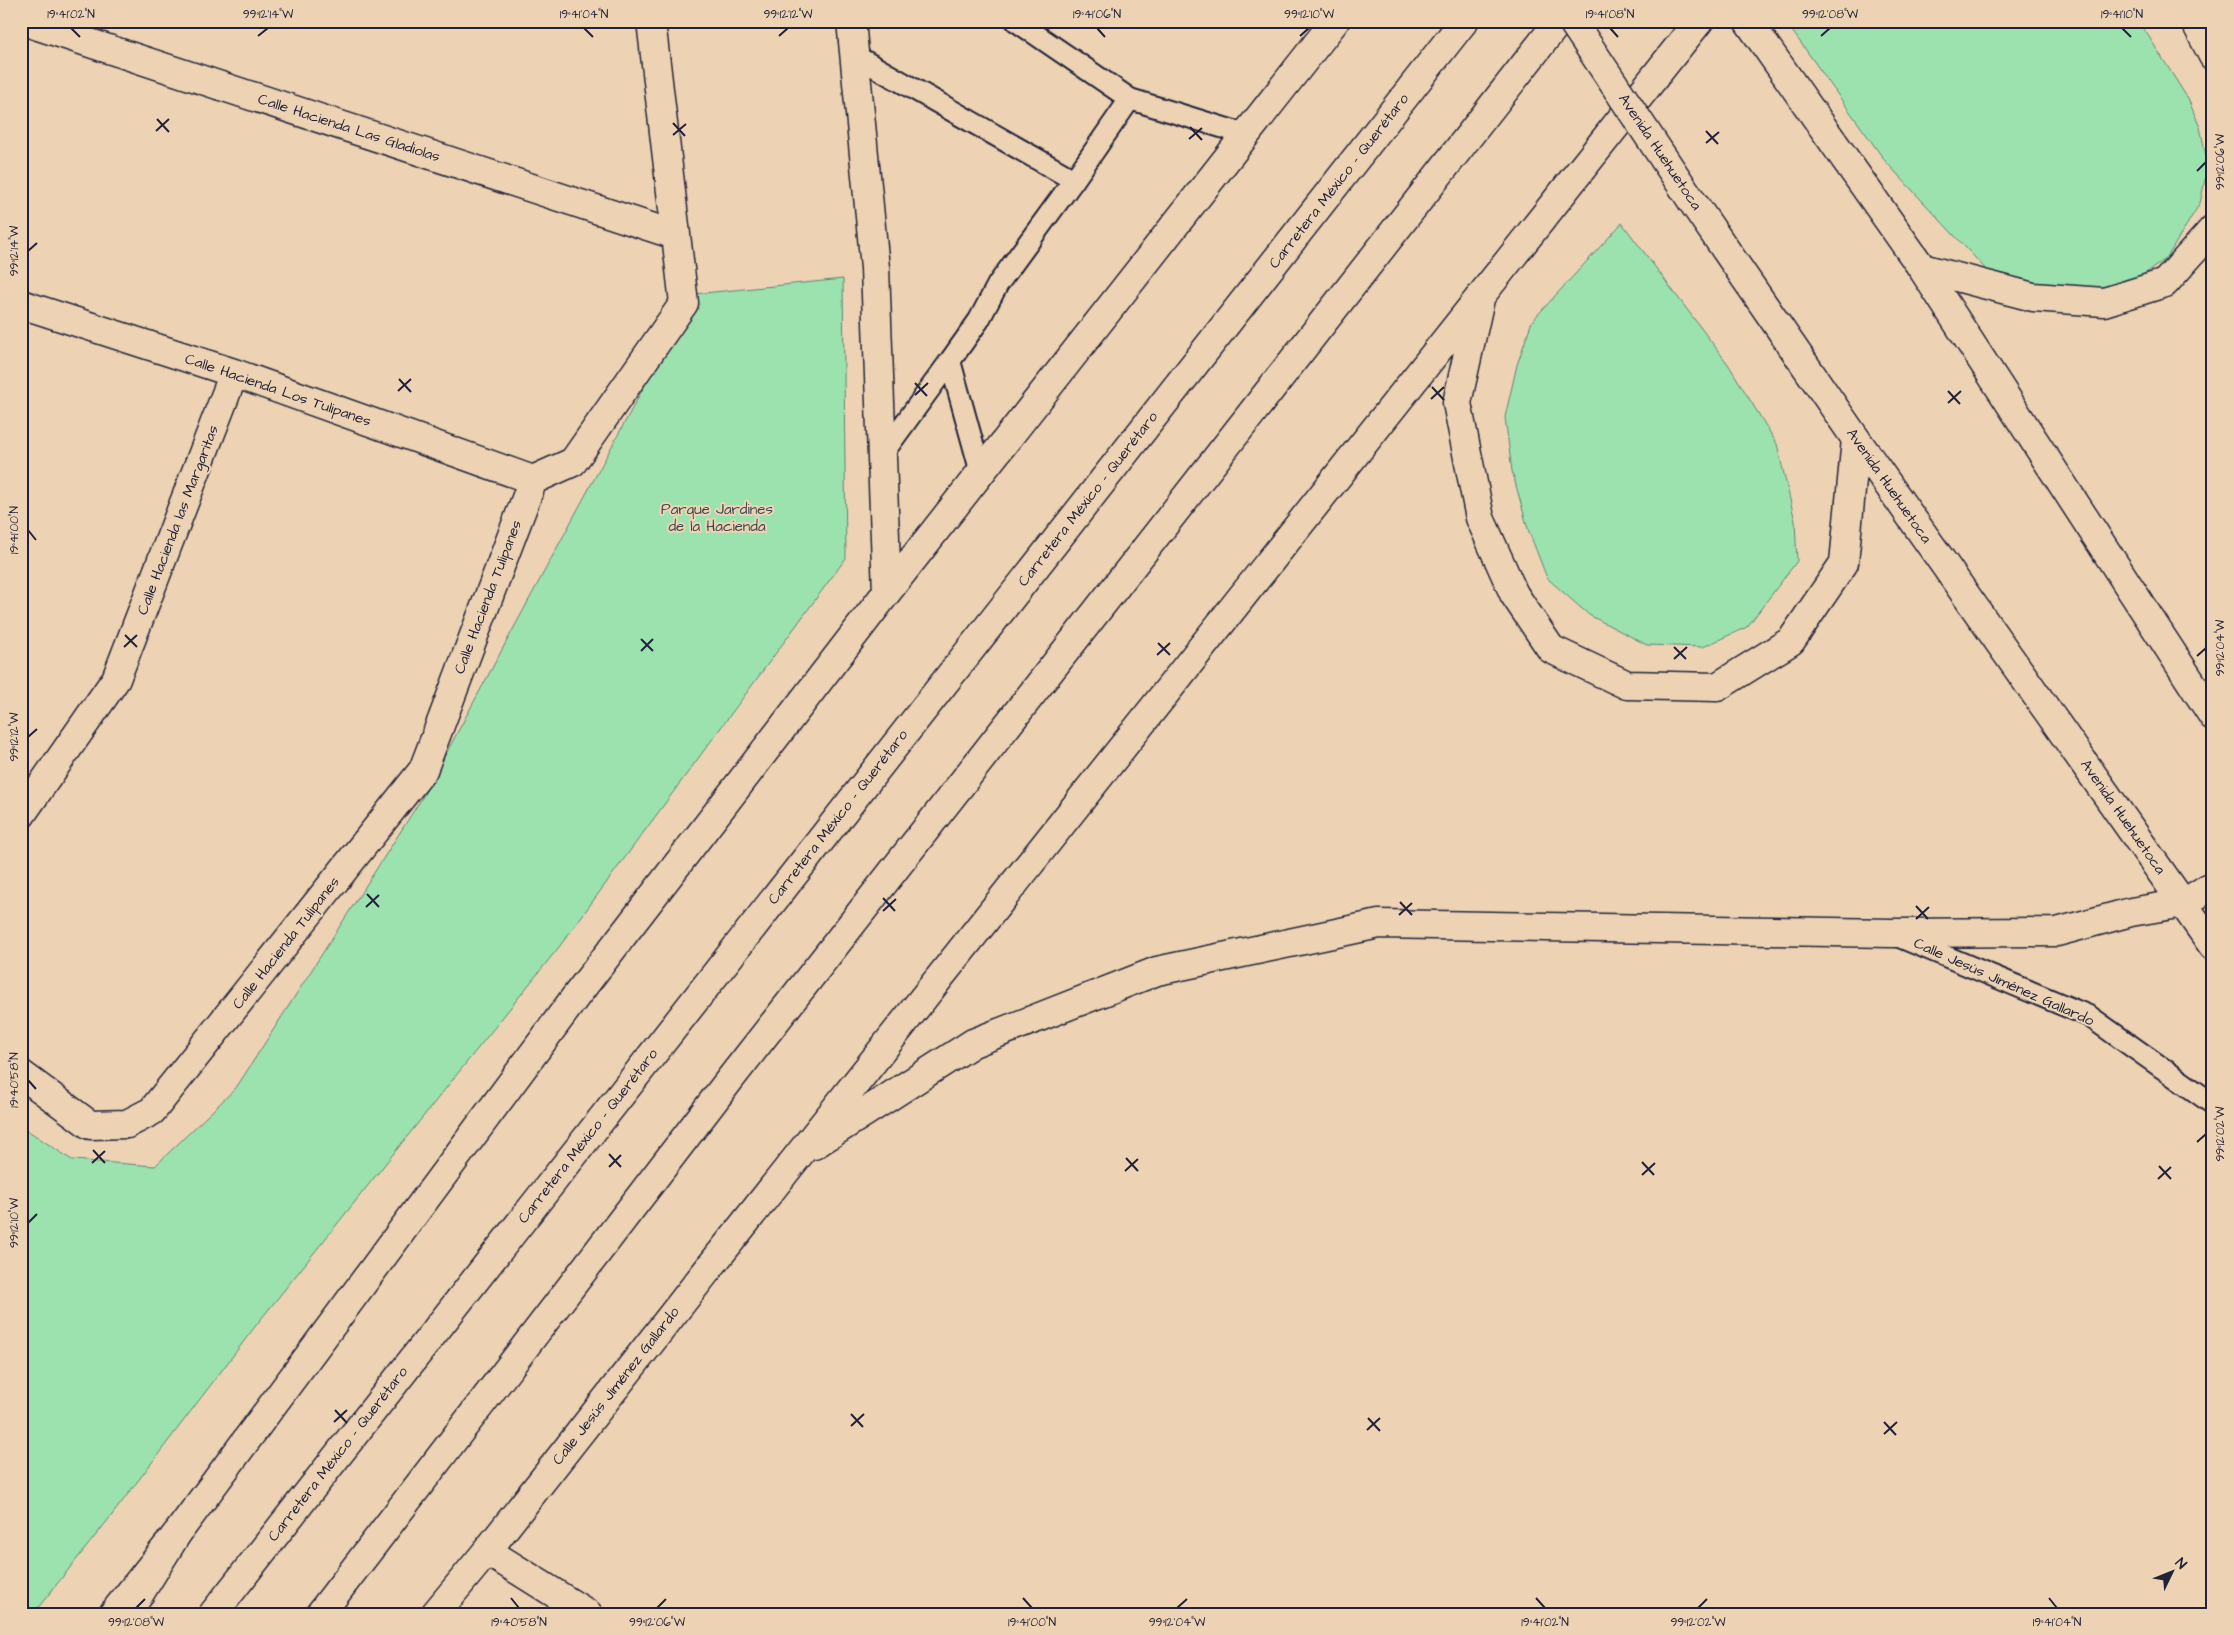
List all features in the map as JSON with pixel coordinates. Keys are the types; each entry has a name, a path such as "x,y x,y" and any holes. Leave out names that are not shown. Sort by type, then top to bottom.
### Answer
{"main road":[{"name":"Calle Hacienda Las Gladiolas","path":"23,21 675,235"},
{"path":"533,480 573,462 684,304 651,21"},
{"path":"851,21 875,268 887,592"},
{"path":"113,1614 176,1535 576,996 887,592 1335,21"},
{"name":"Carretera México - Querétaro","path":"212,1614 1464,21"},
{"path":"320,1614 744,1062 1560,21"},
{"name":"Avenida Huehuetoca","path":"1572,21 1692,201 1856,439 2213,946"},
{"name":"Calle Jesús Jiménez Gallardo","path":"435,1614 487,1551 796,1157 1698,21"},
{"path":"1748,21 1922,268 2213,716"},
{"path":"2195,21 2213,56"},
{"path":"1922,268 2033,297 2104,302 2165,282 2213,229"},
{"path":"1482,292 1457,403 1480,518 1514,594 1551,649 1627,686 1717,687 1791,641 1844,563 1856,439"},
{"name":"Calle Hacienda Los Tulipanes","path":"21,304 234,373 533,480"},
{"name":"Calle Hacienda las Margaritas","path":"21,815 116,679 234,373"},
{"name":"Calle Hacienda Tulipanes","path":"21,1074 90,1125 127,1124 152,1111 422,770 533,480"},
{"path":"796,1157 972,1043 1157,970 1380,924 1890,933 2057,932 2131,912 2184,903 2213,885"},
{"path":"127,1614 176,1535"},
{"path":"487,1551 588,1614"}],"lane":[{"path":"1016,21 1130,99 1247,135"},
{"path":"854,55 1074,180"},
{"path":"881,456 979,320 998,284 1130,99"},
{"path":"950,361 980,473"},
{"name":"Calle Jesús Jiménez Gallardo","path":"1890,933 2089,1016 2213,1104"}],"green space":[{"path":"1785,21 2139,21 2188,99 2200,127 2208,166 2200,203 2166,259 2140,277 2085,296 1993,277 1886,162"},
{"path":"1622,223 1728,364 1777,444 1795,521 1797,561 1747,627 1703,647 1647,645 1589,615 1547,578 1528,529 1512,471 1505,417 1517,365 1532,321"},
{"name":"Parque Jardines de la Hacienda","path":"843,279 846,558 559,947 257,1324 112,1515 33,1614 21,1614 21,1126 72,1160 155,1166 236,1088 422,798 694,294"}]}
